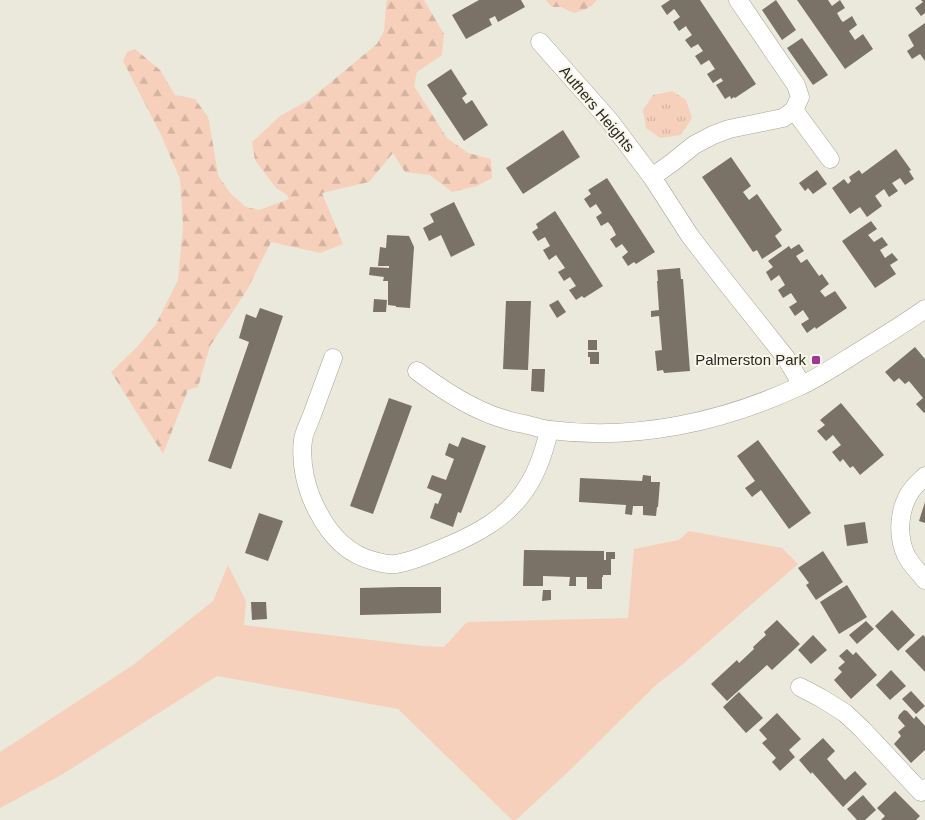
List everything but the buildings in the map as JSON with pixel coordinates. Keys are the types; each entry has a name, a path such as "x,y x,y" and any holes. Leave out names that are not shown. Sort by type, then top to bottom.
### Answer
{"street":[{"path":"652,177 694,145 713,135 729,129 783,118 794,110 800,98 796,85 738,0"},
{"name":"Authers Heights","path":"540,42 609,120 652,177 690,236 786,358 802,385"},
{"path":"794,110 830,159"},
{"path":"417,371 444,390 478,409 505,420 549,430 593,434 636,432 689,424 735,412 767,400 802,385 925,309"},
{"path":"333,358 303,439 303,466 309,490 324,524 347,550 364,559 394,564 412,560 485,528 506,511 532,480 540,462 549,430"},
{"path":"925,476 910,492 903,507 900,522 901,540 906,555 925,580"},
{"path":"800,687 844,713 924,792"}],"green space":[{"path":"387,0 424,0 444,34 442,55 417,72 414,86 447,138 468,153 491,159 492,178 477,186 452,192 430,175 405,172 393,153 369,182 322,193 343,244 320,253 271,242 247,290 210,346 198,387 188,390 163,454 111,372 137,347 156,324 178,280 183,227 180,179 161,135 123,61 127,52 135,49 160,70 175,95 195,99 208,117 218,175 230,193 246,207 259,210 289,199 287,195 276,188 255,160 252,142 280,116 309,100 377,44 384,31"},
{"path":"546,0 597,0 590,7 574,13 561,7 552,7"},
{"path":"672,91 686,100 692,118 681,135 660,138 646,128 643,110 653,95"},
{"path":"689,531 782,548 798,564 683,664 656,685 568,772 516,820 512,820 398,709 217,676 63,774 0,808 0,752 133,665 213,601 228,565 246,601 244,625 444,647 467,622 628,618 634,549 679,540"}],"place":[{"name":"Palmerston Park","path":"816,360"}]}
